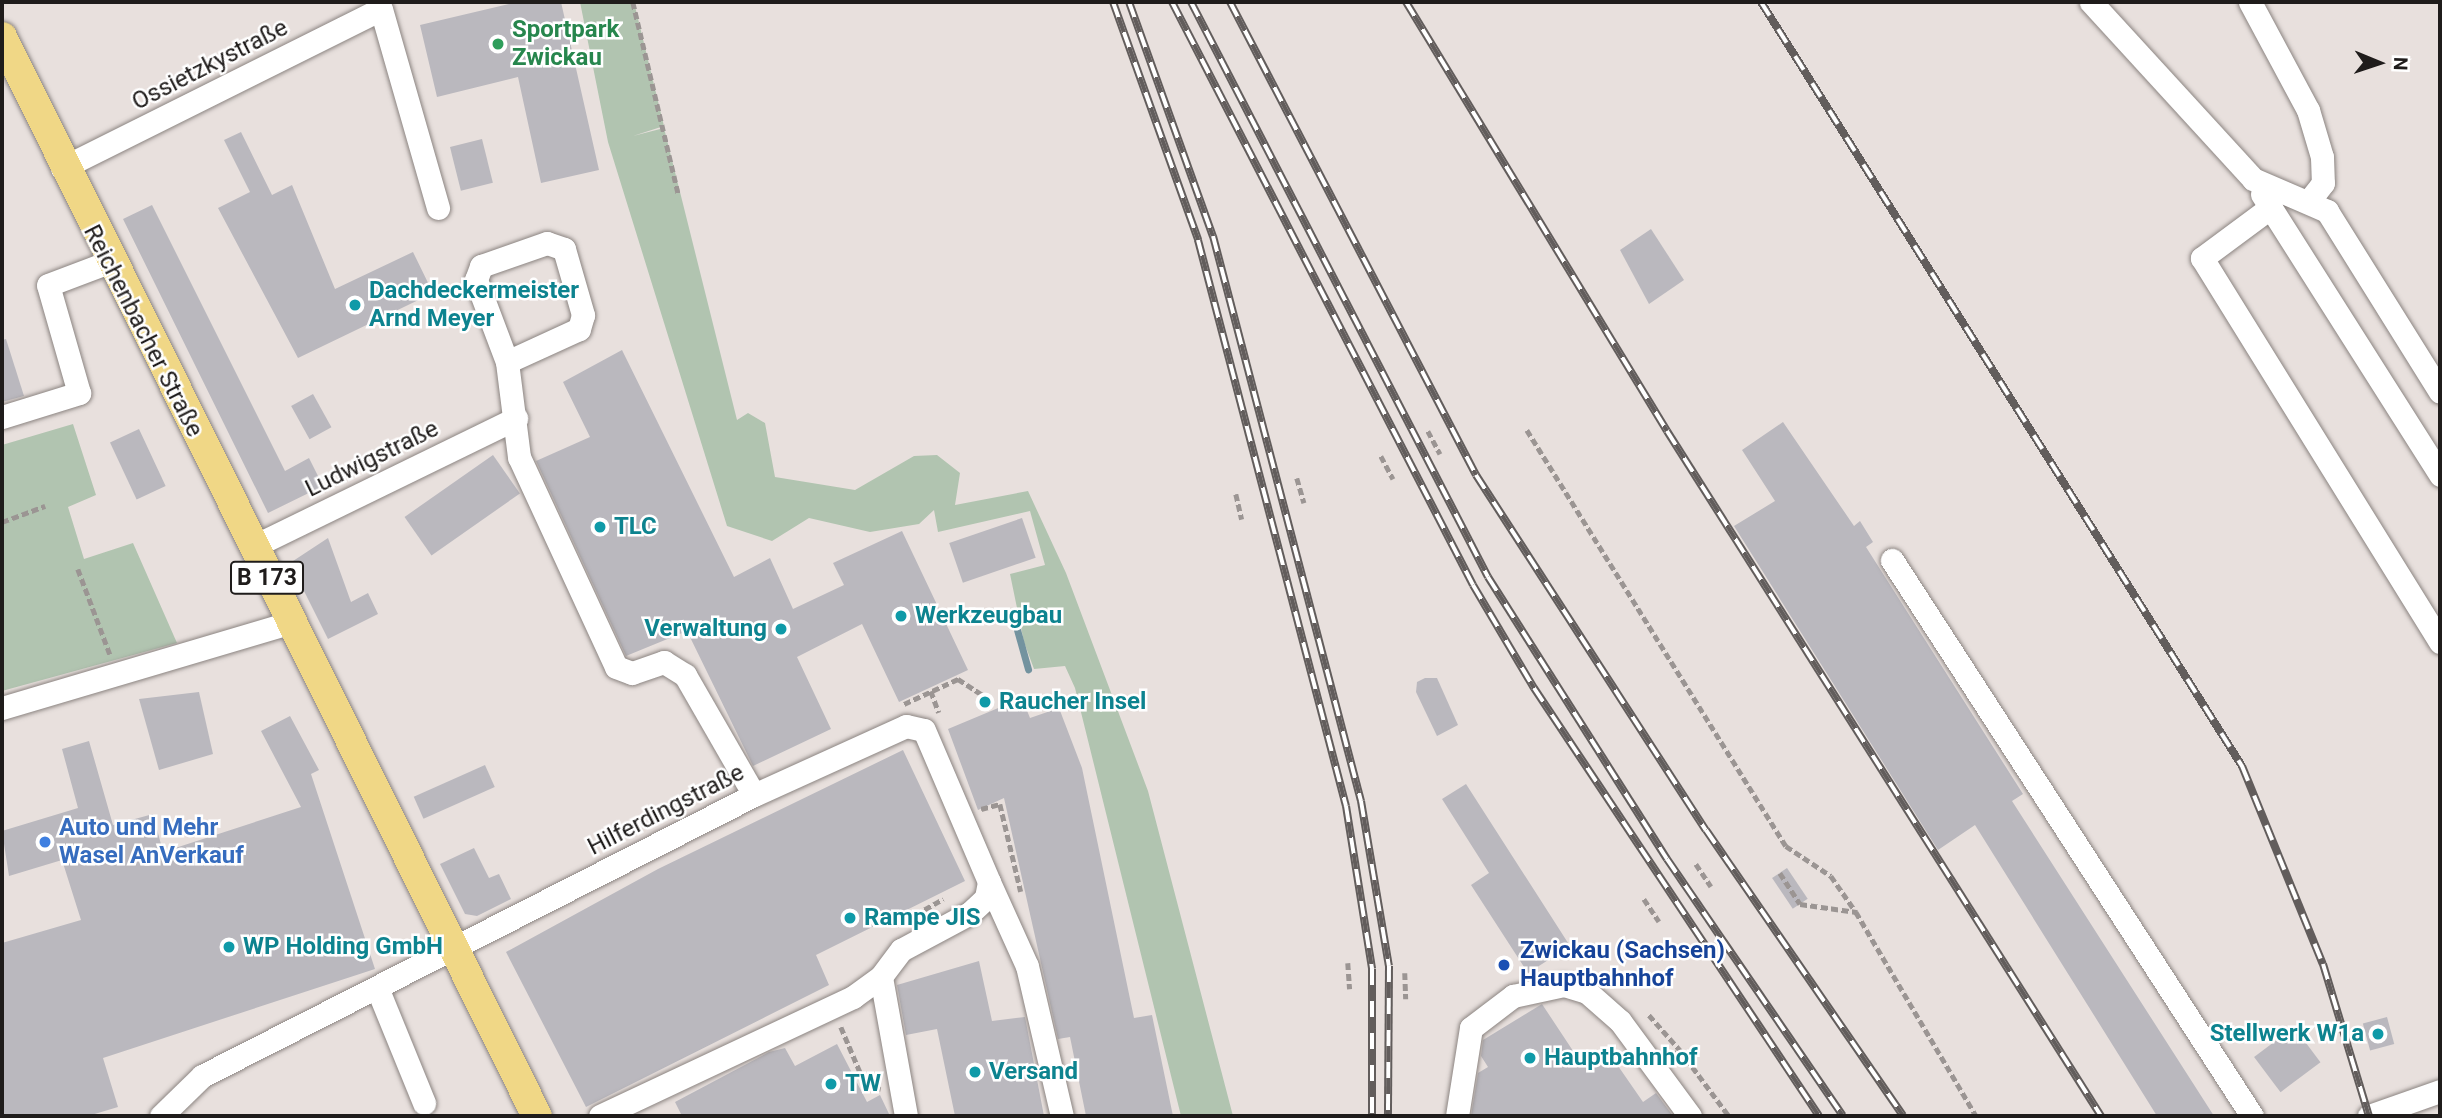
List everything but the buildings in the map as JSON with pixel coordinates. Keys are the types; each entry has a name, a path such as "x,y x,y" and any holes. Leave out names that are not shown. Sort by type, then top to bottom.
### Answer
{"main road":[{"name":"Reichenbacher Straße","path":"2,37 62,168 537,1116"}],"street":[{"path":"2091,2 2253,179 2440,475"},
{"path":"2250,2 2308,110 2322,157 2323,183 2308,202"},
{"name":"Ossietzkystraße","path":"62,168 381,9 439,208"},
{"path":"2253,179 2328,211 2440,392"},
{"path":"2270,207 2202,258 2440,642"},
{"path":"508,362 579,329 583,315 564,249 548,243 481,266 476,280 508,362 519,457 616,667 632,673 664,662 685,674 754,795"},
{"path":"2,416 79,393 48,285 109,262"},
{"name":"Ludwigstraße","path":"252,547 516,418"},
{"path":"1892,560 2252,1116"},
{"path":"2,708 289,623"},
{"name":"Hilferdingstraße","path":"161,1116 202,1076 378,990 453,948 754,795 906,726 924,730 989,882"},
{"path":"600,1116 853,997 881,977 901,950 970,913 986,898 989,882"},
{"path":"989,882 1027,966 1062,1116"},
{"path":"881,977 906,1116"},
{"path":"1457,1116 1471,1028 1536,987 1564,985 1587,992 1620,1021 1656,1066 1690,1116"},
{"path":"378,990 424,1103"},
{"path":"2369,1116 2437,1101"}],"path":[{"path":"633,2 679,196"},
{"path":"1527,430 1786,846 1831,876 1856,912 1976,1116"},
{"path":"1428,431 1440,454"},
{"path":"1381,456 1393,479"},
{"path":"1297,478 1304,503"},
{"path":"1236,494 1242,519"},
{"path":"2,522 45,506"},
{"path":"78,569 117,675"},
{"path":"1696,864 1711,886"},
{"path":"1780,873 1800,904 1856,912"},
{"path":"1644,899 1659,921"},
{"path":"1348,963 1350,989"},
{"path":"1405,974 1406,999"},
{"path":"1649,1015 1729,1116"},
{"path":"1656,1066 1679,1050"}],"green space":[{"path":"580,2 634,2 664,126 633,136 664,128 737,420 748,413 765,423 775,477 855,490 914,456 937,455 960,473 955,505 1028,491 1066,573 1148,791 1233,1116 1181,1116 1075,688 1065,666 1034,669 1024,642 1010,574 1045,565 1030,511 938,532 934,510 919,524 870,532 809,518 772,541 727,526 608,142"},
{"path":"73,424 96,495 68,507 84,559 133,543 177,643 2,691 2,445"}],"waterway":[{"path":"1016,626 1028,669"}],"railway":[{"path":"1113,2 1198,240 1346,806 1372,969 1372,1116"},
{"path":"1129,2 1213,236 1361,801 1389,966 1388,1116"},
{"path":"1172,2 1473,585 1534,688 1819,1116"},
{"path":"1191,2 1488,577 1667,859 1843,1116"},
{"path":"1230,2 1476,475 1706,830 1903,1116"},
{"path":"1406,2 1667,431 2101,1116"},
{"path":"1761,2 2242,766 2323,964 2369,1116"}],"place":[{"name":"Sportpark Zwickau","path":"498,44"},
{"name":"Dachdeckermeister Arnd Meyer","path":"355,305"},
{"name":"TLC","path":"600,527"},
{"name":"Werkzeugbau","path":"901,616"},
{"name":"Verwaltung","path":"781,629"},
{"name":"Raucher Insel","path":"985,702"},
{"name":"Auto und Mehr Wasel AnVerkauf","path":"45,842"},
{"name":"Rampe JIS","path":"850,918"},
{"name":"WP Holding GmbH","path":"229,947"},
{"name":"Zwickau (Sachsen) Hauptbahnhof","path":"1504,965"},
{"name":"Stellwerk W1a","path":"2378,1034"},
{"name":"Hauptbahnhof","path":"1530,1058"},
{"name":"Versand","path":"975,1072"},
{"name":"TW","path":"831,1084"}]}
